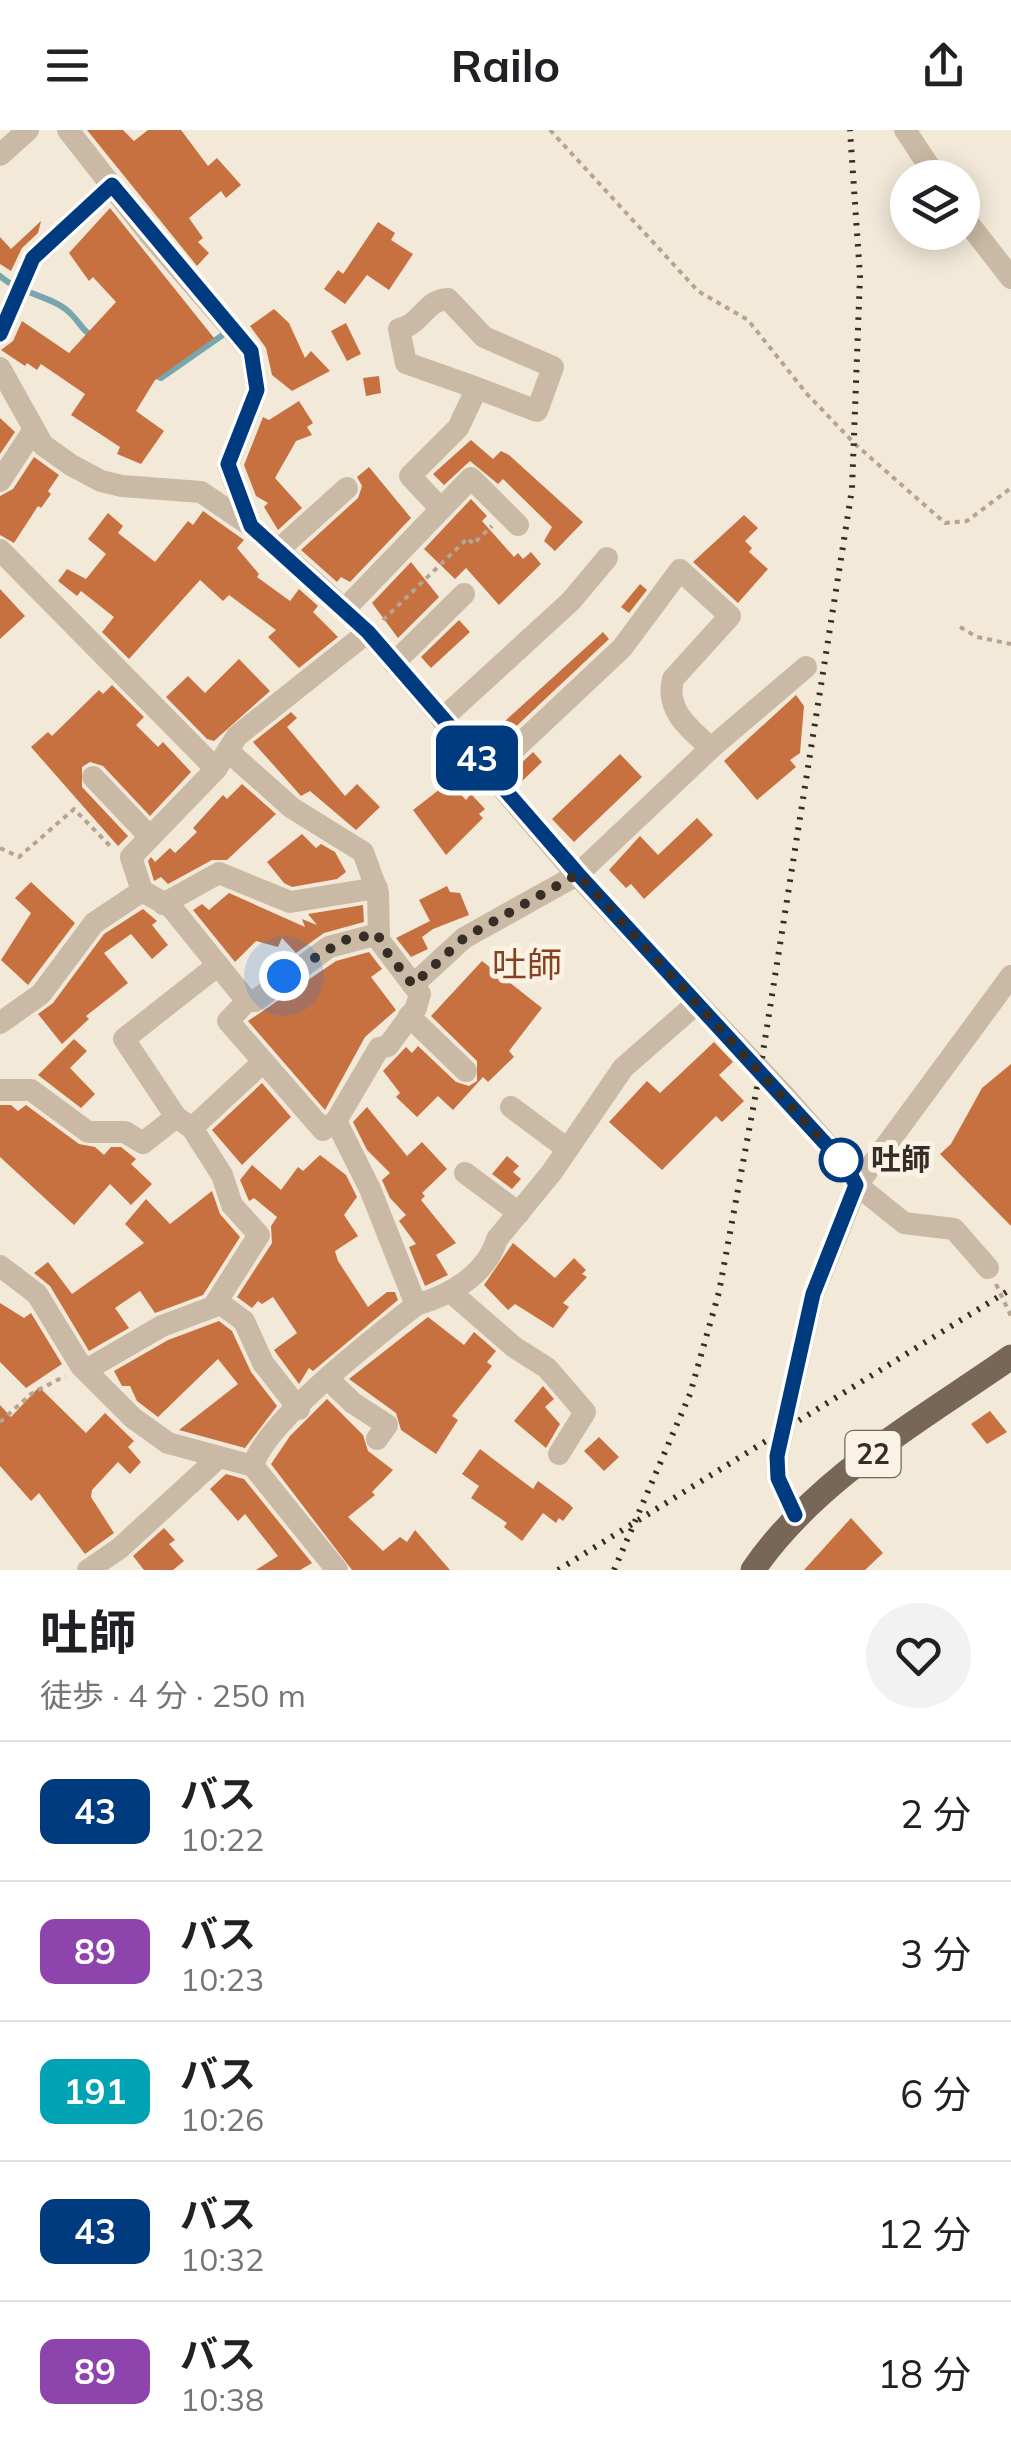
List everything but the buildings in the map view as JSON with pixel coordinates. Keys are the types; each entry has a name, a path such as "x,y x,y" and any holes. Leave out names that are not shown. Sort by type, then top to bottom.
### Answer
{"main road":[{"name":"22","path":"753,1570 795,1515 862,1461 1011,1357"}],"street":[{"path":"0,155 28,130"},
{"path":"68,130 251,351 257,390 228,464 251,526"},
{"path":"905,130 925,160"},
{"path":"0,334 33,258 112,185"},
{"path":"980,238 1011,278"},
{"path":"448,299 484,337 554,367 537,411 477,388 406,363 399,328 408,328 438,300 448,299"},
{"path":"0,368 43,445 101,481 191,488 251,526 344,610 368,632 578,874 795,1108 846,1166 856,1185 904,1222 954,1229 988,1268"},
{"path":"442,509 410,476 458,428 477,388"},
{"path":"0,481 34,431"},
{"path":"344,610 471,478 512,518"},
{"path":"278,550 347,488"},
{"path":"0,550 223,761 354,844 369,862 377,888 382,946 420,994 388,1046 379,1048 336,1121 323,1130 228,1021 247,1001"},
{"path":"442,719 571,601 591,563"},
{"path":"489,773 622,648 680,570 730,616 673,679 670,689 683,723 711,748"},
{"path":"394,663 464,594"},
{"path":"368,632 237,736 223,761 136,849 131,866 142,891 171,907 247,1001 255,1002 329,947 378,934"},
{"path":"413,985 464,938 578,874 711,748 806,667"},
{"path":"94,777 149,836"},
{"path":"163,904 219,873 290,902 377,888"},
{"path":"0,1023 41,994 94,923 142,891"},
{"path":"84,1368 162,1326 215,1304 259,1234 232,1205 222,1175 124,1039 218,966"},
{"path":"795,1515 778,1478 777,1456 813,1294 856,1185 1011,976"},
{"path":"253,1466 261,1448 363,1345 416,1305 453,1294 494,1250 497,1239 623,1068 696,1004"},
{"path":"409,1016 466,1071"},
{"path":"0,1090 31,1090 88,1132 126,1132 143,1143 184,1123 262,1063"},
{"path":"511,1107 566,1148"},
{"path":"336,1121 370,1189 416,1305"},
{"path":"465,1173 519,1213"},
{"path":"0,1266 37,1294 84,1368 150,1432 168,1443 253,1466 337,1570"},
{"path":"453,1294 514,1347 547,1368 585,1414 558,1454"},
{"path":"215,1304 231,1309 244,1322 263,1363 298,1409"},
{"path":"330,1380 352,1403 387,1425 377,1440"},
{"path":"88,1570 120,1548 217,1459"}],"path":[{"path":"550,130 698,292 748,320 807,394 855,444 945,523 967,521 1011,488"},
{"path":"368,632 468,538 473,544 512,518"},
{"path":"960,627 977,637 1011,644"},
{"path":"0,848 19,857 74,809 131,866"},
{"path":"988,1268 1011,1316"},
{"path":"0,1422 31,1394 84,1368"}],"waterway":[{"path":"0,276 64,308 93,337"},
{"path":"155,375 161,378 227,332"}],"railway":[{"path":"614,1570 690,1394 719,1292 760,1071 852,489 860,276 850,130"},
{"path":"558,1570 1011,1289"}],"bus line":[{"name":"43","path":"0,334 33,258 112,185 251,351 257,390 228,464 251,526 368,632 578,874 846,1166 856,1185 813,1294 777,1456 778,1478 795,1515"}],"place":[{"name":"吐師","path":"841,1160"}],"district":[{"name":"吐師","path":"527,965"}],"route":[{"path":"284,976 329,947 378,934 382,946 413,985 464,938 578,874 843,1163 841,1160"}]}
